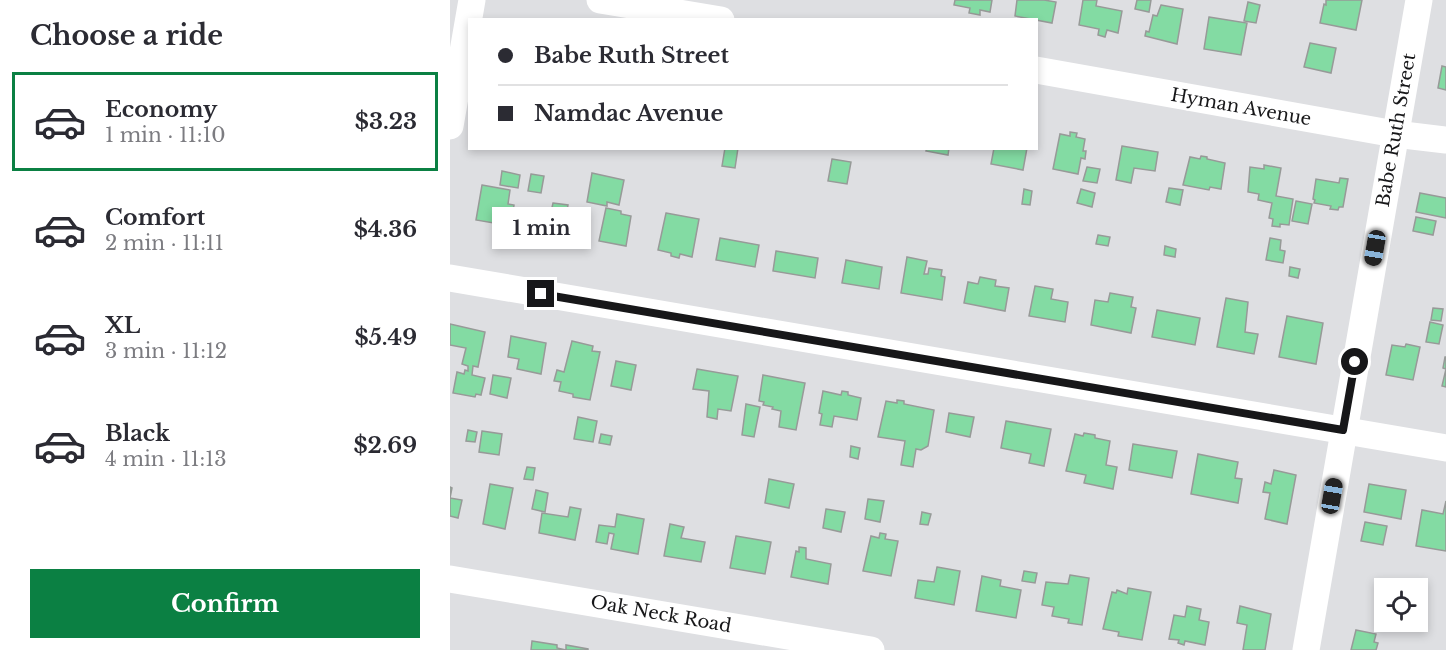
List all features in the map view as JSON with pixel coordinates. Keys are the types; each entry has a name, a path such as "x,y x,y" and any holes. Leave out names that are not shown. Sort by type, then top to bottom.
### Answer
{"street":[{"path":"469,18 472,0"},
{"path":"600,0 709,18"},
{"name":"Babe Ruth Street","path":"1306,650 1419,0"},
{"path":"450,126 468,23"},
{"name":"Hyman Avenue","path":"1038,70 1395,134 1446,140"},
{"path":"450,278 1446,448"},
{"name":"Oak Neck Road","path":"450,579 871,650"}],"building":[{"path":"955,0 992,0 990,12 980,10 980,15 969,13 970,8 954,5"},
{"path":"1017,0 1056,2 1052,23 1038,20 1038,18 1015,16"},
{"path":"1083,0 1097,0 1096,6 1122,11 1118,33 1107,30 1105,37 1098,35 1099,29 1079,25"},
{"path":"1137,0 1151,0 1149,12 1135,9"},
{"path":"1326,0 1362,0 1356,30 1320,23"},
{"path":"1248,2 1260,5 1256,23 1244,21"},
{"path":"1161,5 1183,9 1177,44 1145,36 1146,31 1149,32 1153,15 1157,16"},
{"path":"1209,17 1247,23 1241,55 1204,49"},
{"path":"1310,43 1336,48 1331,73 1304,67"},
{"path":"1442,66 1446,67 1446,90 1438,88"},
{"path":"1070,132 1077,133 1076,137 1085,139 1083,151 1086,151 1085,159 1081,158 1078,174 1053,169 1060,134 1070,136"},
{"path":"1122,146 1158,152 1155,171 1134,168 1131,183 1116,180"},
{"path":"725,150 738,150 735,168 722,166"},
{"path":"926,150 949,150 948,155"},
{"path":"994,150 1027,150 1023,170 991,164"},
{"path":"1201,156 1225,163 1221,189 1210,187 1209,190 1183,185 1190,157 1200,159"},
{"path":"832,159 851,162 847,184 828,181"},
{"path":"1264,165 1281,168 1276,196 1293,199 1289,225 1272,226 1273,219 1269,218 1272,203 1258,200 1259,194 1248,192 1250,167 1264,169"},
{"path":"1087,167 1100,169 1097,183 1083,181"},
{"path":"502,171 520,175 518,188 500,185"},
{"path":"592,173 624,180 619,205 607,202 607,206 587,202"},
{"path":"531,174 544,176 541,193 528,191"},
{"path":"1340,178 1348,179 1343,207 1339,207 1338,210 1330,209 1331,206 1314,203 1316,179 1339,183"},
{"path":"482,185 510,190 508,204 514,205 511,226 476,220"},
{"path":"1169,188 1183,190 1180,205 1166,202"},
{"path":"1024,189 1032,191 1030,205 1022,204"},
{"path":"1081,189 1095,193 1092,207 1077,203"},
{"path":"1420,193 1446,198 1446,218 1416,212"},
{"path":"1296,201 1312,204 1308,224 1292,221"},
{"path":"553,203 568,205 563,234 551,232 549,240 535,237 540,210 551,212"},
{"path":"606,208 631,216 626,246 599,241"},
{"path":"666,213 699,219 692,257 680,254 679,258 671,256 671,253 658,250"},
{"path":"1416,217 1436,221 1433,235 1413,231"},
{"path":"1098,235 1110,237 1108,246 1096,244"},
{"path":"720,238 759,245 755,267 716,260"},
{"path":"1270,238 1281,240 1280,250 1285,251 1283,263 1266,260"},
{"path":"1165,246 1176,249 1175,257 1164,255"},
{"path":"776,251 818,258 815,278 773,271"},
{"path":"907,257 927,261 924,274 928,274 929,268 942,270 941,276 945,277 942,300 901,293"},
{"path":"846,260 882,267 879,289 842,283"},
{"path":"1290,267 1300,269 1298,278 1289,276"},
{"path":"980,277 996,280 995,286 1009,288 1005,311 964,303 968,282 978,284"},
{"path":"1035,286 1053,289 1051,299 1068,302 1065,322 1029,316"},
{"path":"1110,293 1133,297 1131,307 1136,308 1131,333 1091,325 1095,300 1108,302"},
{"path":"1226,298 1248,302 1245,332 1258,334 1254,354 1217,347"},
{"path":"1433,308 1443,309 1441,321 1431,320"},
{"path":"1157,310 1200,318 1195,345 1152,337"},
{"path":"1287,316 1323,323 1316,364 1279,357"},
{"path":"1430,322 1443,325 1439,344 1426,342"},
{"path":"450,324 485,332 478,367 473,366 472,375 485,378 481,395 476,394 475,397 453,393 457,372 464,374 465,370 468,371 468,366 462,364 466,348 450,345"},
{"path":"511,336 546,343 541,374 517,369 519,359 508,357"},
{"path":"572,341 593,346 592,351 600,352 590,400 573,397 573,394 559,391 561,382 554,381 557,370 564,372"},
{"path":"1406,344 1420,347 1413,380 1386,375 1392,345 1405,347"},
{"path":"1446,357 1446,369 1443,368"},
{"path":"616,361 636,365 631,390 611,386"},
{"path":"697,369 738,376 731,411 718,409 717,419 707,417 709,391 693,389"},
{"path":"1446,369 1446,387 1442,386"},
{"path":"493,375 511,378 507,398 490,394"},
{"path":"763,375 805,383 796,430 779,427 781,411 763,405 764,402 759,401"},
{"path":"823,391 841,395 842,391 848,392 848,395 861,398 857,420 834,416 832,427 820,425 822,414 819,413"},
{"path":"897,400 904,401 904,404 934,410 928,446 921,450 916,449 913,467 901,465 905,441 878,437 886,401 897,403"},
{"path":"746,404 760,407 754,437 742,435"},
{"path":"949,413 974,417 970,437 946,432"},
{"path":"578,417 597,421 593,442 574,439"},
{"path":"1006,421 1051,429 1044,466 1029,463 1031,454 1001,448"},
{"path":"468,430 477,432 475,442 466,441"},
{"path":"482,431 502,434 499,455 479,452"},
{"path":"1084,433 1110,441 1106,465 1117,467 1113,489 1084,483 1086,475 1066,471 1075,434 1083,436"},
{"path":"601,434 612,436 610,445 599,443"},
{"path":"1133,444 1177,451 1172,478 1129,470"},
{"path":"851,446 860,448 858,459 850,457"},
{"path":"1198,454 1238,462 1235,478 1242,479 1238,503 1191,494"},
{"path":"527,467 535,468 533,480 524,479"},
{"path":"1274,470 1296,475 1287,524 1265,519 1270,493 1263,492 1265,482 1271,484"},
{"path":"769,479 794,484 789,508 765,503"},
{"path":"490,484 513,488 505,529 483,524"},
{"path":"1369,484 1406,490 1401,519 1364,512"},
{"path":"536,490 548,493 545,512 532,509"},
{"path":"450,498 462,500 458,518 450,516"},
{"path":"868,499 884,501 880,522 865,519"},
{"path":"1446,501 1446,551 1416,546 1422,510 1443,514"},
{"path":"570,507 581,509 575,540 539,533 542,513 568,517"},
{"path":"826,509 845,512 841,532 823,528"},
{"path":"922,512 931,514 928,525 920,524"},
{"path":"617,514 644,519 638,554 611,549 614,534 609,533 607,544 596,542 599,525 615,527"},
{"path":"1365,522 1387,526 1383,545 1361,541"},
{"path":"670,524 684,527 681,538 705,542 701,562 664,556"},
{"path":"880,533 886,534 885,539 898,541 891,576 863,571 871,536 879,538"},
{"path":"736,536 771,542 765,574 730,568"},
{"path":"799,547 806,548 806,559 831,564 828,584 791,577 796,551 799,552"},
{"path":"937,567 960,571 954,605 915,598 918,580 934,582"},
{"path":"1024,571 1037,573 1035,583 1022,581"},
{"path":"1070,575 1089,578 1082,625 1068,623 1069,619 1052,616 1054,607 1042,605 1046,582 1068,584"},
{"path":"982,576 1001,580 1000,586 1021,590 1016,618 976,611"},
{"path":"1128,588 1151,592 1142,640 1118,636 1119,632 1103,629 1112,592 1116,593 1117,590 1127,594"},
{"path":"1187,606 1201,609 1199,620 1209,622 1205,645 1185,641 1184,645 1178,643 1179,640 1169,639 1174,615 1185,617"},
{"path":"1240,606 1271,614 1265,650 1243,650 1247,625 1237,623"},
{"path":"1356,630 1376,634 1374,642 1378,643 1376,650 1351,650"},
{"path":"532,641 557,645 557,648 566,650 531,650"},
{"path":"566,645 588,649 588,650 566,650"}],"route":[{"path":"541,294 1343,430 1355,362"}]}
